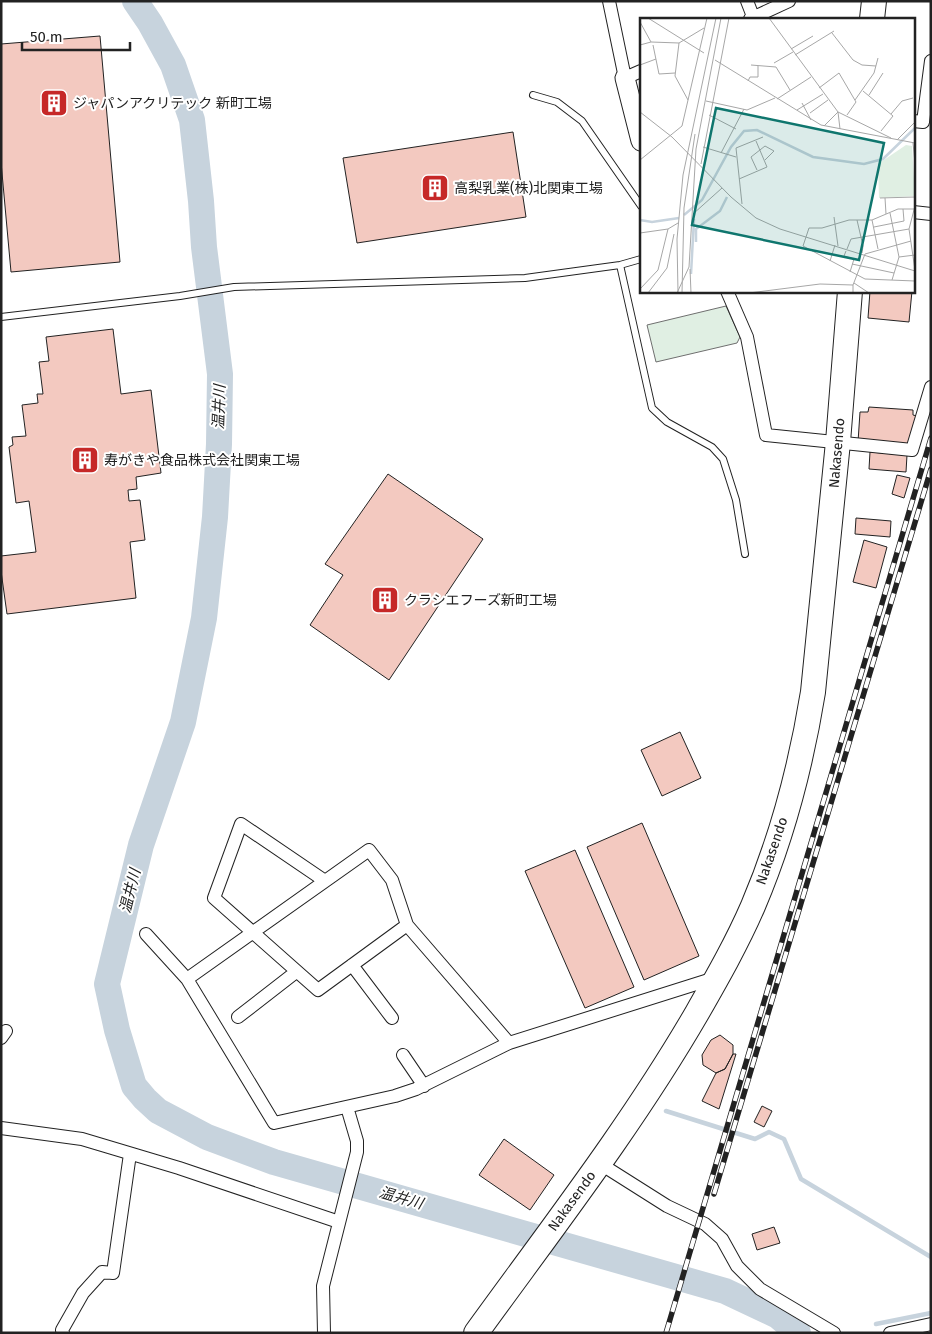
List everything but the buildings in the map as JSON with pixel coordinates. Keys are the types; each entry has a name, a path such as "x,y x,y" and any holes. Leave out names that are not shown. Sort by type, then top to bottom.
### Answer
{"highway":[{"path":"872,18 874,1"},
{"name":"Nakasendo","path":"476,1333 600,1163 660,1074 717,978 752,907 774,853 806,732 818,653 850,292"}],"street":[{"path":"609,1 633,74 640,133"},
{"path":"747,1 753,18 789,1"},
{"path":"914,121 923,122 931,60"},
{"path":"914,212 931,214"},
{"path":"727,292 747,337 766,435 912,450 931,387"},
{"path":"324,882 241,824 214,898 318,990 407,925"},
{"path":"186,979 369,850 392,880 407,925 509,1043"},
{"path":"146,934 186,979 274,1123 395,1096 424,1086 509,1043 717,978"},
{"path":"352,965 392,1018"},
{"path":"238,1016 296,972"},
{"path":"403,1055 424,1086"},
{"path":"324,1333 323,1286 357,1152 358,1141 347,1107"},
{"path":"1,1128 82,1140 179,1168 339,1220"},
{"path":"63,1333 62,1330 83,1293 102,1272 113,1273 130,1154"},
{"path":"600,1163 667,1206 705,1224 722,1239 737,1266 760,1289 834,1333"},
{"path":"890,1333 931,1324"}],"lane":[{"path":"534,95 557,102 582,120 640,205"},
{"path":"1,317 180,296 234,287 525,278 620,265 640,259"},
{"path":"620,265 652,408 666,422 712,447 723,459 736,500 745,554"}],"green space":[{"path":"726,306 740,337 737,343 656,362 647,325"}],"waterway":[{"name":"温井川","path":"135,1 150,23 173,65 192,120 204,247 220,374 215,517 204,618 183,722 141,845 107,984 117,1030 134,1086 158,1111 207,1137 274,1162 725,1291 778,1316 798,1333"},
{"path":"666,1111 755,1139 769,1132 784,1139 801,1179 931,1257"},
{"path":"876,1324 931,1313"}],"railway":[{"path":"666,1333 931,438"},
{"path":"714,1194 931,469"}],"place":[{"name":"ジャパンアクリテック 新町工場","path":"54,103"},
{"name":"高梨乳業(株)北関東工場","path":"435,188"},
{"name":"寿がきや食品株式会社関東工場","path":"85,460"},
{"name":"クラシエフーズ新町工場","path":"385,600"}]}
